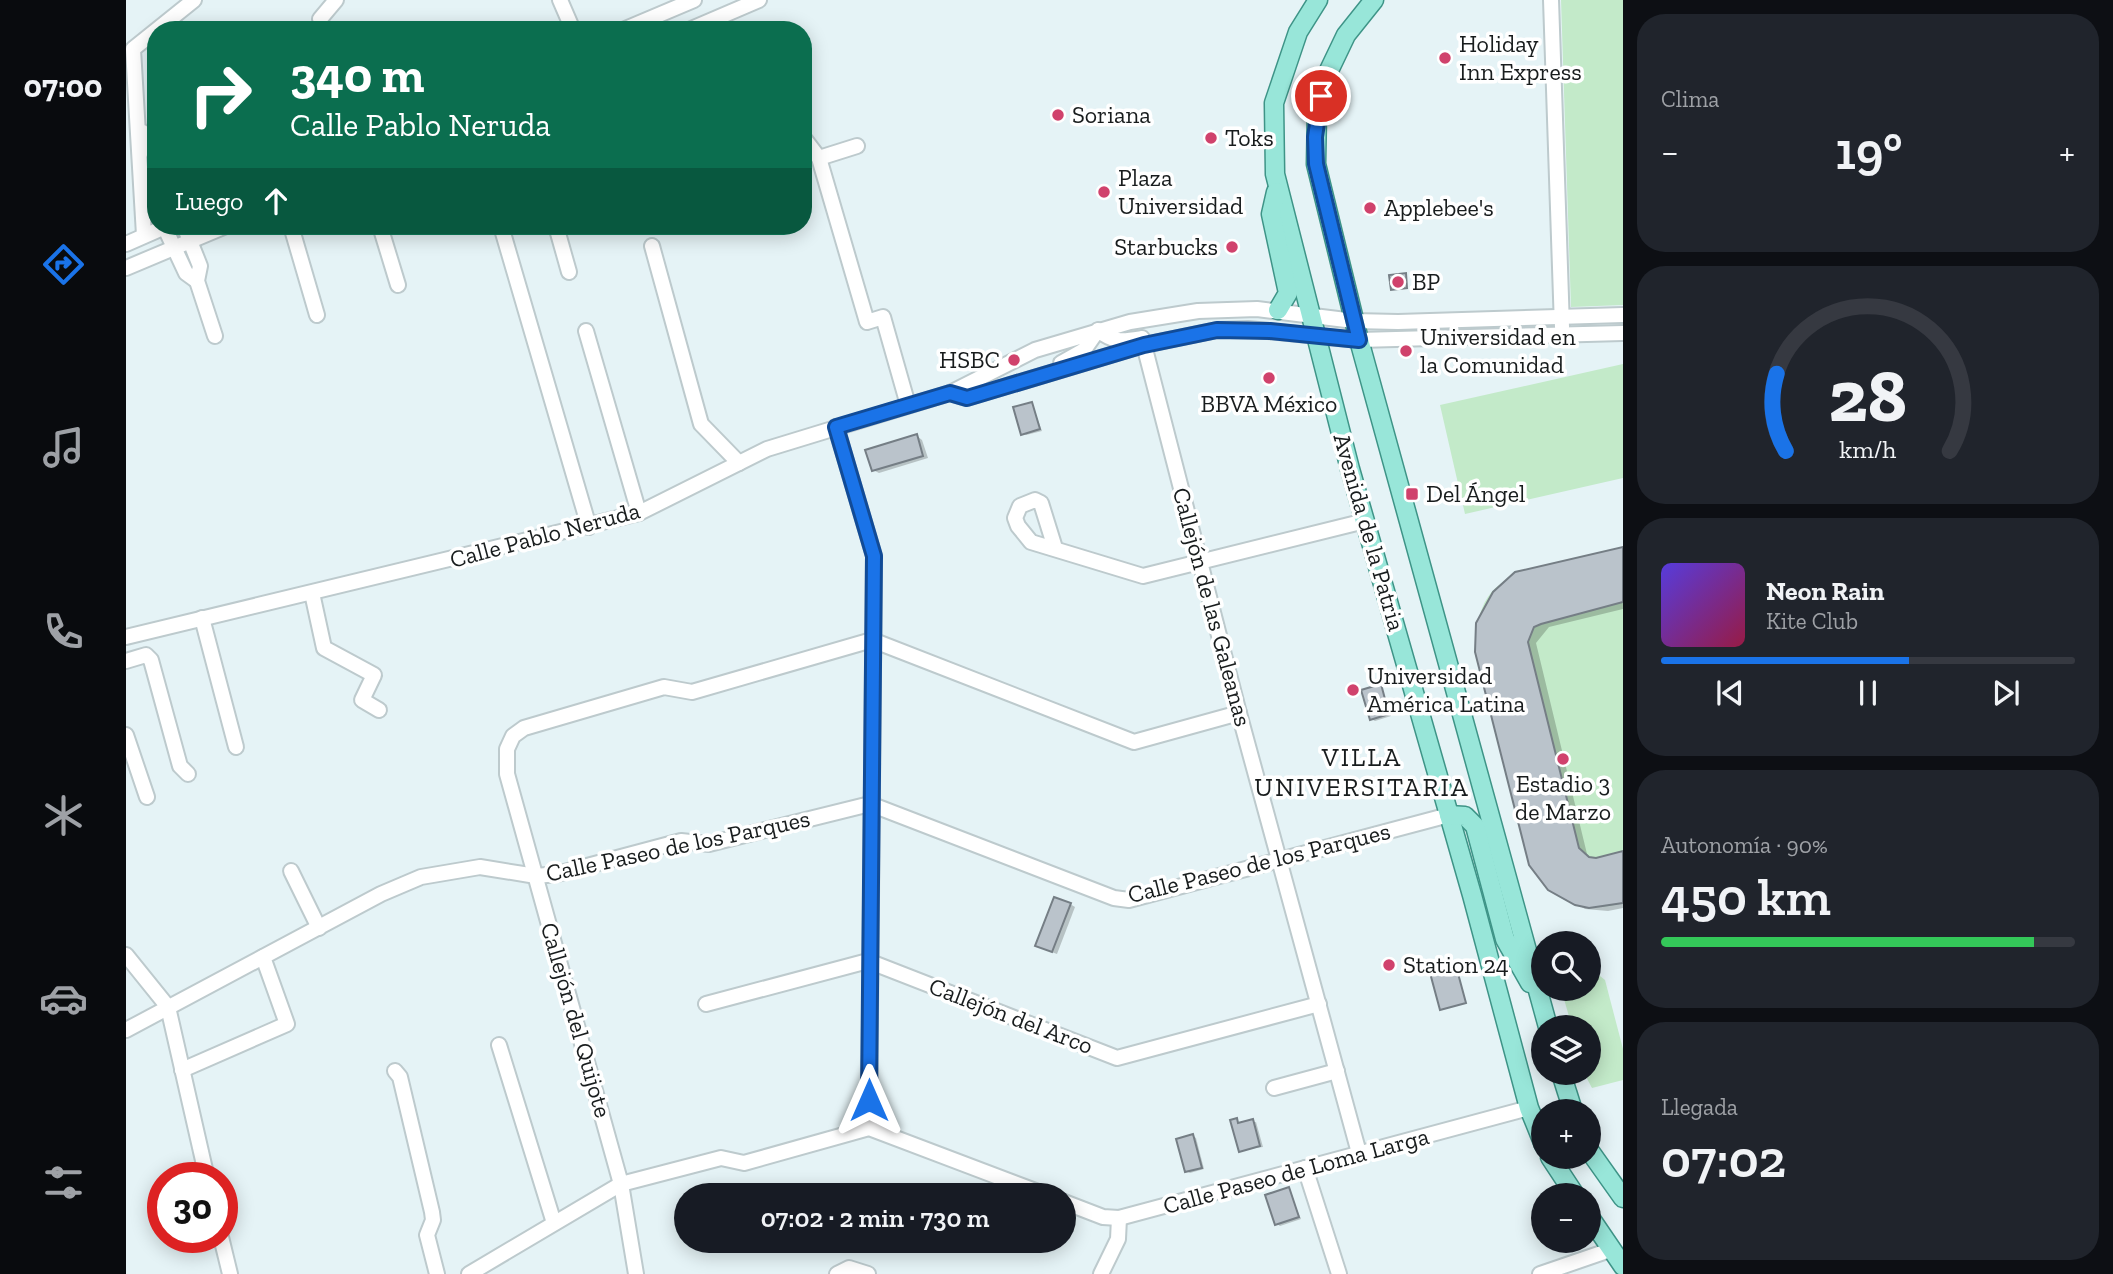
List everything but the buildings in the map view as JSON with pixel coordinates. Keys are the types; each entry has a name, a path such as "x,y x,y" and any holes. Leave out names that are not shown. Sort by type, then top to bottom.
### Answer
{"main road":[{"name":"Avenida de la Patria","path":"1318,0 1298,32 1274,103 1273,142 1277,185 1365,522 1531,1113"},
{"name":"Avenida de la Patria","path":"1374,0 1333,56 1324,81 1315,137 1316,164 1359,340 1531,965"},
{"path":"1277,185 1271,214 1288,293 1278,310"},
{"path":"1449,815 1465,816 1475,827 1505,939 1531,983"},
{"path":"1601,1167 1623,1198"},
{"path":"1601,1229 1618,1247 1623,1266"}],"street":[{"path":"167,21 194,0"},
{"path":"320,19 336,0"},
{"path":"559,0 569,21"},
{"path":"644,21 694,0"},
{"path":"713,21 759,0"},
{"path":"1551,0 1562,335"},
{"path":"126,243 145,236 134,46 147,36"},
{"path":"140,124 147,140"},
{"path":"819,158 858,146"},
{"path":"812,149 819,158 867,322 883,317 908,405"},
{"path":"142,171 147,182"},
{"path":"168,235 186,273 197,281"},
{"path":"188,235 200,266 197,281 215,336"},
{"path":"126,268 205,235"},
{"path":"294,235 317,315"},
{"path":"383,235 398,285"},
{"path":"504,235 589,527"},
{"path":"559,235 569,272"},
{"path":"652,246 701,424 739,463"},
{"name":"Calle Pablo Neruda","path":"126,637 639,513 767,449 950,393 1035,350 1098,330 1198,311 1278,310 1354,321 1623,315"},
{"name":"Calle Pablo Neruda","path":"950,393 967,398 1144,345 1195,334 1237,329 1359,340 1623,333"},
{"path":"1044,376 1084,350 1098,330 1110,340 1119,342 1171,333 1195,334"},
{"path":"586,331 639,513"},
{"name":"Callejón de las Galeanas","path":"1144,345 1199,564 1359,1153"},
{"path":"836,427 874,556 869,1128"},
{"path":"1055,548 1143,576 1365,522"},
{"path":"312,593 324,648 374,675 362,700 379,710"},
{"path":"202,618 236,747"},
{"path":"872,640 1134,742 1239,713"},
{"name":"Callejón del Quijote","path":"636,1274 621,1184 505,762 513,736 524,728 664,687 692,692 872,640"},
{"path":"126,661 146,655 151,660 180,766 188,774"},
{"path":"126,735 147,797"},
{"name":"Calle Paseo de los Parques","path":"126,1030 401,884 439,872 480,867 536,876 556,874 681,841 709,844 870,804 1122,900 1449,815"},
{"path":"291,871 319,928"},
{"path":"126,955 168,1007 203,1162"},
{"path":"183,1070 287,1024 263,957"},
{"path":"706,1004 869,961"},
{"name":"Callejón del Arco","path":"869,961 1117,1058 1319,1004"},
{"path":"499,1045 554,1223"},
{"path":"395,1071 400,1077 432,1212 433,1220 427,1234 437,1274"},
{"path":"1274,1088 1337,1071"},
{"name":"Calle Paseo de Loma Larga","path":"1076,1207 1103,1217 1119,1219 1529,1108"},
{"path":"469,1274 621,1184 721,1158 744,1163 869,1128 1014,1183"},
{"path":"1305,1168 1339,1274"},
{"path":"1101,1274 1118,1239 1119,1219"},
{"path":"1541,1274 1618,1247"},
{"path":"225,1253 230,1274"},
{"path":"837,1274 849,1268 869,1274"}],"green space":[{"path":"1561,0 1623,0 1623,305 1571,307"},
{"path":"1623,364 1623,478 1465,514 1440,405"},
{"name":"Estadio 3 de Marzo","path":"1623,547 1623,903 1581,906 1558,896 1538,878 1529,865 1475,652 1477,631 1486,600 1505,581 1535,568"},
{"path":"1601,977 1605,980 1623,1049 1623,1080 1592,1088 1590,1085 1601,1085 1601,1015 1569,1015 1565,1001 1601,1001"}],"place":[{"name":"Holiday Inn Express","path":"1445,58"},
{"name":"Soriana","path":"1058,115"},
{"name":"Toks","path":"1211,138"},
{"name":"Plaza Universidad","path":"1104,192"},
{"name":"Applebee's","path":"1370,208"},
{"name":"Starbucks","path":"1232,247"},
{"name":"BP","path":"1398,282"},
{"name":"Universidad en la Comunidad","path":"1406,351"},
{"name":"HSBC","path":"1014,360"},
{"name":"BBVA México","path":"1269,378"},
{"name":"Del Ángel","path":"1412,494"},
{"name":"Universidad América Latina","path":"1353,690"},
{"name":"Estadio 3 de Marzo","path":"1563,759"},
{"name":"Station 24","path":"1389,965"}],"district":[{"name":"VILLA UNIVERSITARIA","path":"1362,772"}],"route":[{"path":"869,1100 874,556 836,427 950,393 967,398 1144,345 1217,330 1291,332 1359,340 1338,251 1324,206 1316,164 1315,137 1321,96"}]}
